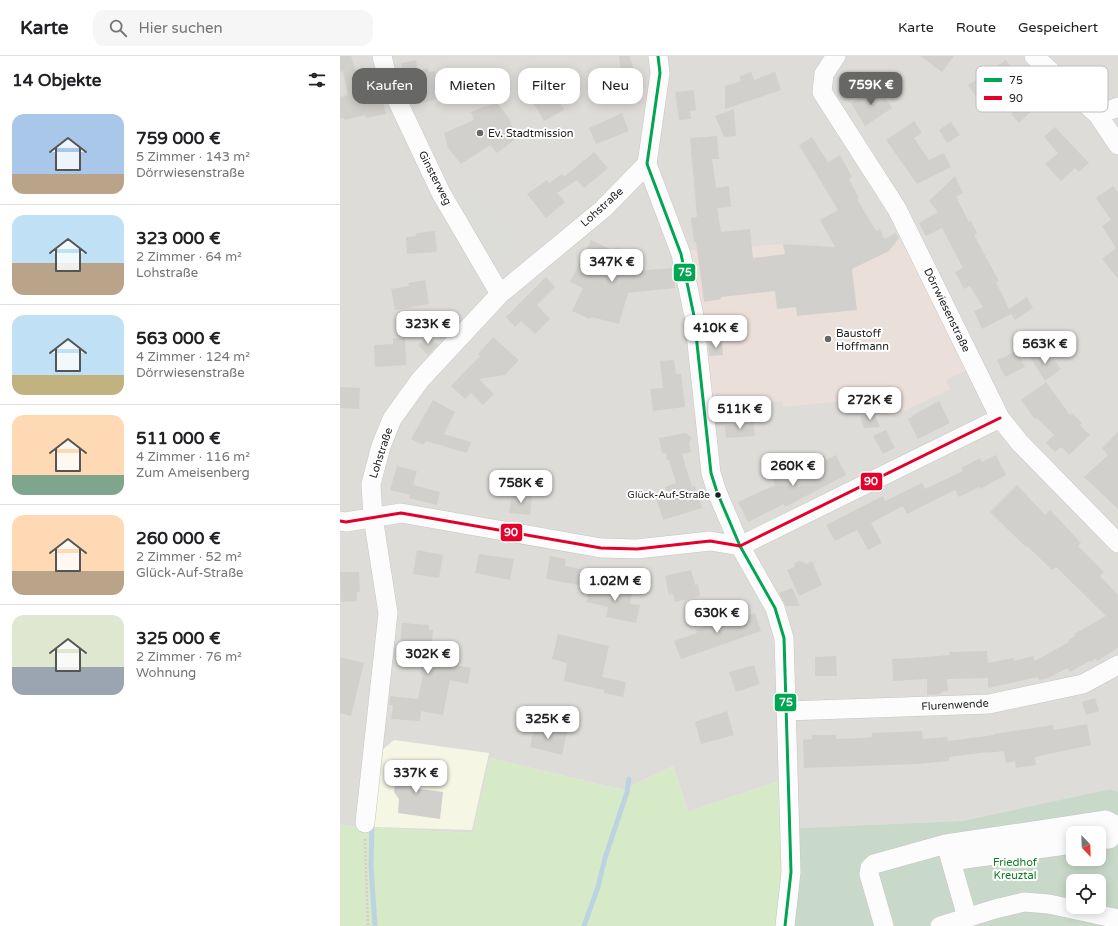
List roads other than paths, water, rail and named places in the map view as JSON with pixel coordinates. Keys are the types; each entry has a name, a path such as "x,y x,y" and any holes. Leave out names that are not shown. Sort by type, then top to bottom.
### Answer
{"street":[{"name":"Ginsterweg","path":"382,56 388,81 441,193 500,294"},
{"path":"658,56 660,74 647,164 681,254 694,316 711,473 717,492 740,546 775,608 784,638 791,872 785,926"},
{"name":"Dörrwiesenstraße","path":"836,56 824,74 822,92 897,209 1000,418 1020,443 1118,543"},
{"path":"1034,56 1045,66"},
{"path":"1108,111 1118,107"},
{"path":"1095,112 1118,146"},
{"path":"1098,115 1106,112"},
{"name":"Lohstraße","path":"365,823 388,613 373,517 371,484 381,446 392,419 420,380 500,294 602,209 647,164"},
{"path":"340,521 346,522 400,514 601,548 637,549 710,541 740,546 1000,418"},
{"name":"Flurenwende","path":"786,711 989,704 1084,684 1118,665"},
{"path":"884,926 869,874 870,868 874,864 949,852 1106,820 1112,823 1115,829 1110,840"},
{"path":"949,852 1066,844"},
{"path":"949,852 967,917"},
{"path":"940,926 995,909 1024,902 1049,904 1118,918"}],"waterway":[{"path":"584,926 598,887 605,858 627,792 629,779"},
{"path":"372,823 371,866 375,926"}],"place":[{"name":"Ev. Stadtmission","path":"480,133"},
{"name":"Baustoff Hoffmann","path":"828,339"},
{"name":"Glück-Auf-Straße","path":"718,495"}],"park label":[{"name":"Friedhof Kreuztal","path":"1015,868"}]}
